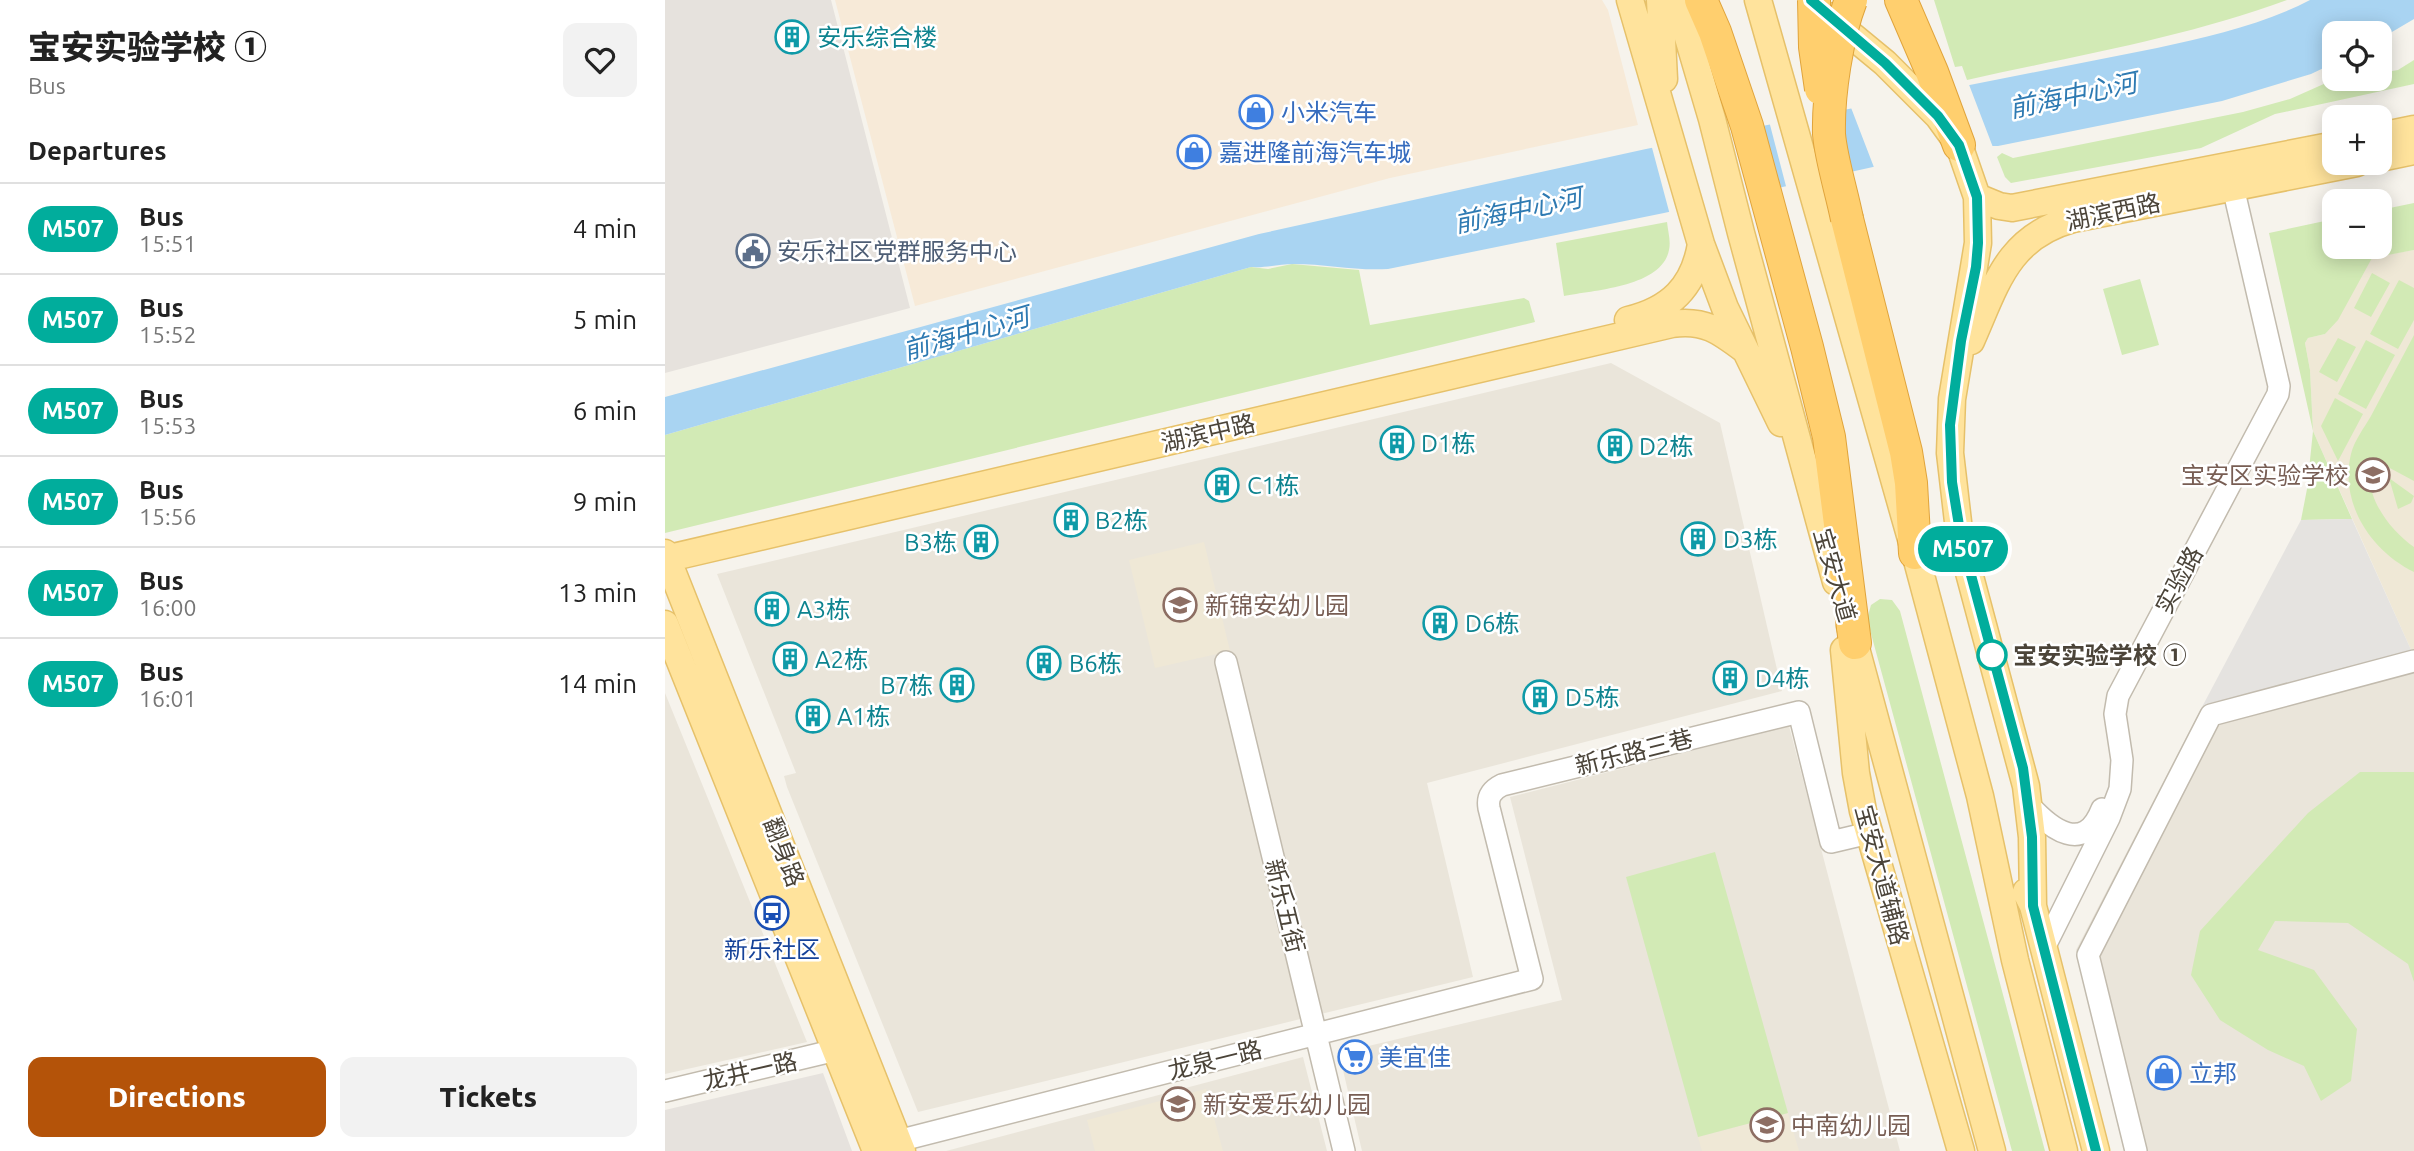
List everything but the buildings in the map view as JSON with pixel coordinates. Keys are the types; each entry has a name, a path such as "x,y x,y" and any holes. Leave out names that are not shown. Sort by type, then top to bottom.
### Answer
{"highway":[{"path":"1691,0 1716,32"},
{"path":"1701,0 1716,32 1747,126 1829,437 1855,643"},
{"path":"1813,0 1815,47 1829,135 1834,218 1906,452 1915,552"},
{"path":"1829,135 1834,67 1843,20 1851,0"},
{"path":"1901,0 1959,145"}],"main road":[{"path":"1630,0 1701,243 1725,308 1808,478"},
{"path":"1661,0 1668,125"},
{"name":"宝安大道","path":"1677,0 1992,1151"},
{"path":"1758,0 1788,103 1834,218"},
{"path":"1813,0 1923,99 1959,145 1976,192 1978,243 1951,412 1950,453 1961,538 2018,749 2029,805 2033,906"},
{"path":"2392,134 2414,129"},
{"name":"湖滨西路","path":"1976,192 1999,206 2011,208 2106,201 2231,176 2322,149"},
{"path":"2392,156 2414,152"},
{"name":"湖滨西路","path":"2231,176 2322,167"},
{"name":"湖滨西路","path":"1956,379 1997,283 2019,248 2035,234 2106,201"},
{"name":"湖滨中路","path":"1606,332 1659,309 1674,298 1687,285 1693,274 1701,243"},
{"name":"湖滨中路","path":"665,553 1606,332 1694,322 1715,330 1745,350"},
{"path":"1915,552 1980,796 2015,960 2064,1151"},
{"name":"翻身路","path":"665,553 892,1148"},
{"name":"宝安大道辅路","path":"1839,593 1856,773 1869,833 1961,1151"},
{"name":"翻身路","path":"665,624 836,1050 892,1148"},
{"path":"1980,796 2033,906 2096,1151"}],"street":[{"name":"实验路","path":"2043,948 2109,818 2120,789 2122,760 2115,714 2118,696 2274,402 2279,386 2231,176"},
{"name":"实验路","path":"2029,805 2051,827 2066,834 2087,829 2098,818 2110,778 2102,714 2108,685 2276,372"},
{"path":"2136,1151 2088,956 2211,715 2414,661"},
{"name":"新乐五街","path":"1226,662 1344,1151"},
{"name":"新乐路三巷","path":"1532,979 1489,808 1489,797 1501,785 1799,712 1831,842 1869,833"},
{"name":"龙泉一路","path":"892,1148 1532,979"},
{"name":"龙井一路","path":"665,1091 836,1050"}],"shaded area":[{"path":"665,0 831,0 910,308 665,373"},
{"name":"嘉进隆前海汽车城","path":"835,0 1602,0 1608,10 1638,125 1390,178 915,306"},
{"name":"宝安区实验学校","path":"2414,250 2412,652 2313,431 2310,370 2305,343 2308,338 2325,334 2371,259 2392,259 2392,254"},
{"path":"1611,363 1720,423 1782,691 1427,783 1473,977 918,1112 787,787 784,776 796,773 717,574"},
{"path":"2352,519 2412,652 2202,707 2301,520"},
{"name":"新锦安幼儿园","path":"1204,542 1230,651 1155,668 1129,560"},
{"path":"2414,651 2414,1151 2124,1151 2076,950 2202,707"},
{"path":"665,693 807,1042 665,1074"},
{"path":"1789,726 1900,1151 1362,1151 1339,1053 1562,1000 1510,797"},
{"path":"1303,1057 1327,1151 946,1151"},
{"path":"823,1073 852,1151 665,1151 665,1110"},
{"name":"新安爱乐幼儿园","path":"1206,1089 1223,1151 1095,1151 1087,1120"},
{"name":"中南幼儿园","path":"1788,1113 1799,1151 1702,1151 1698,1137"}],"green space":[{"path":"1934,0 2287,0 2169,36 1967,80 1962,66 1955,67"},
{"path":"2414,60 2414,84 2392,89 2392,71"},
{"path":"2322,85 2322,91 2382,91 2275,114 2201,148 2011,183 2005,177 1997,157 2002,153 2013,158 2243,112 2290,99"},
{"path":"2414,203 2414,250 2392,254 2392,208"},
{"path":"1667,222 1669,250 1664,262 1654,272 1625,285 1564,296 1556,243"},
{"path":"2322,222 2322,259 2371,259 2338,320 2325,334 2308,338 2305,343 2310,370 2313,431 2269,233"},
{"path":"1292,264 1359,270 1370,325 1524,298 1529,301 1535,322 665,533 665,435 1251,267 1268,269"},
{"path":"2372,273 2390,283 2371,317 2354,308"},
{"path":"2140,279 2159,345 2122,355 2103,289"},
{"path":"2399,280 2414,288 2414,320 2398,349 2370,334"},
{"path":"2414,335 2414,481 2373,459 2370,484 2373,496 2386,520 2414,547 2414,572 2384,552 2362,524 2354,507 2348,472 2354,444"},
{"path":"2338,338 2356,347 2337,382 2319,372"},
{"path":"2366,340 2395,355 2366,409 2338,394"},
{"path":"2335,398 2363,414 2338,461 2321,426"},
{"path":"2313,431 2352,519 2301,520"},
{"path":"2389,478 2414,496 2411,503 2398,509"},
{"path":"1880,599 1892,600 1900,611 2045,1151 2012,1151 1867,619 1871,605"},
{"path":"2360,772 2414,772 2414,982 2408,964 2348,923 2275,921 2258,950 2314,970 2357,1029 2351,1081 2321,1101 2304,1066 2268,1050 2220,1020 2191,975 2200,931 2308,813"},
{"path":"1715,852 1788,1113 1698,1137 1626,877"}],"water":[{"name":"前海中心河","path":"2310,0 2414,0 2414,19 2392,32 2392,21 2322,21 2322,69 2222,101 1998,146 1968,146 1664,213 1388,269 1294,264 1251,267 665,435 665,397 1259,234 1646,149 2157,48 2216,34 2292,9"}],"pier":[{"path":"1968,82 1994,150 1968,150 1875,170 1850,105"},
{"path":"1844,106 1851,176 1787,190 1769,121"},
{"path":"1734,128 1753,197 1670,215 1651,144"}],"bus line":[{"name":"M507","path":"1811,0 1885,63 1938,116 1959,145 1975,187 1979,219 1978,243 1952,399 1952,482 1961,538 2023,768 2032,837 2033,906 2096,1151"}],"place":[{"name":"安乐综合楼","path":"792,37"},
{"name":"小米汽车","path":"1256,112"},
{"name":"嘉进隆前海汽车城","path":"1194,152"},
{"name":"安乐社区党群服务中心","path":"753,251"},
{"name":"D1栋","path":"1397,443"},
{"name":"D2栋","path":"1615,446"},
{"name":"宝安区实验学校","path":"2373,475"},
{"name":"C1栋","path":"1222,485"},
{"name":"B2栋","path":"1071,520"},
{"name":"D3栋","path":"1698,539"},
{"name":"B3栋","path":"981,542"},
{"name":"新锦安幼儿园","path":"1180,605"},
{"name":"A3栋","path":"772,609"},
{"name":"D6栋","path":"1440,623"},
{"name":"宝安实验学校 ①","path":"1992,655"},
{"name":"A2栋","path":"790,659"},
{"name":"B6栋","path":"1044,663"},
{"name":"D4栋","path":"1730,678"},
{"name":"B7栋","path":"957,685"},
{"name":"D5栋","path":"1540,697"},
{"name":"A1栋","path":"813,716"},
{"name":"新乐社区","path":"772,913"},
{"name":"美宜佳","path":"1355,1057"},
{"name":"立邦","path":"2164,1073"},
{"name":"新安爱乐幼儿园","path":"1178,1104"},
{"name":"中南幼儿园","path":"1767,1125"}]}
